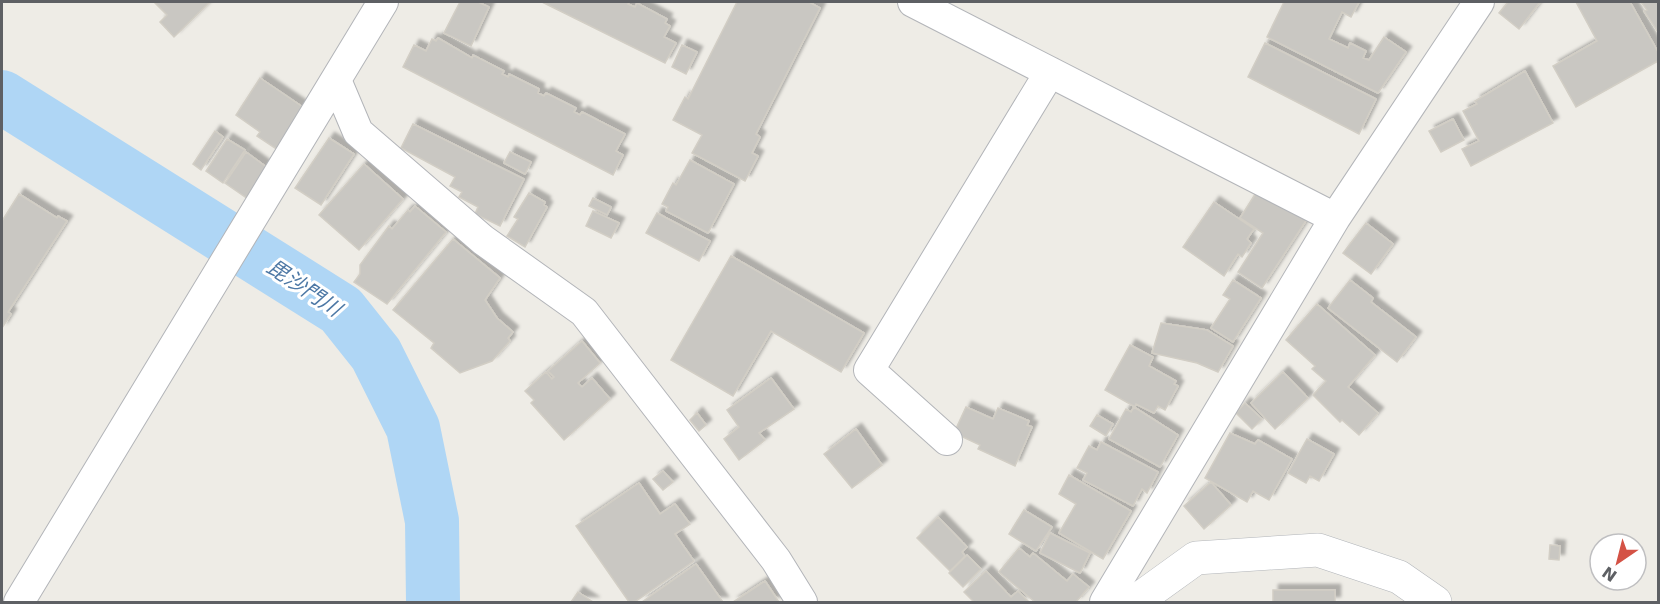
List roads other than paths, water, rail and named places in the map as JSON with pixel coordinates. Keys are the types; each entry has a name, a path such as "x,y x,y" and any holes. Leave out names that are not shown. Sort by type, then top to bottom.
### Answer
{"street":[{"path":"913,2 1335,218"},
{"path":"1105,603 1335,218 1479,2"},
{"path":"19,603 336,80 379,3"},
{"path":"947,440 869,370 1050,72"},
{"path":"336,80 358,132 483,240 584,312 776,560 802,603"},
{"path":"1135,603 1196,558 1318,549 1399,578 1435,603"}],"waterway":[{"name":"毘沙門川","path":"2,97 341,310 376,354 413,428 432,521 433,602"}]}
